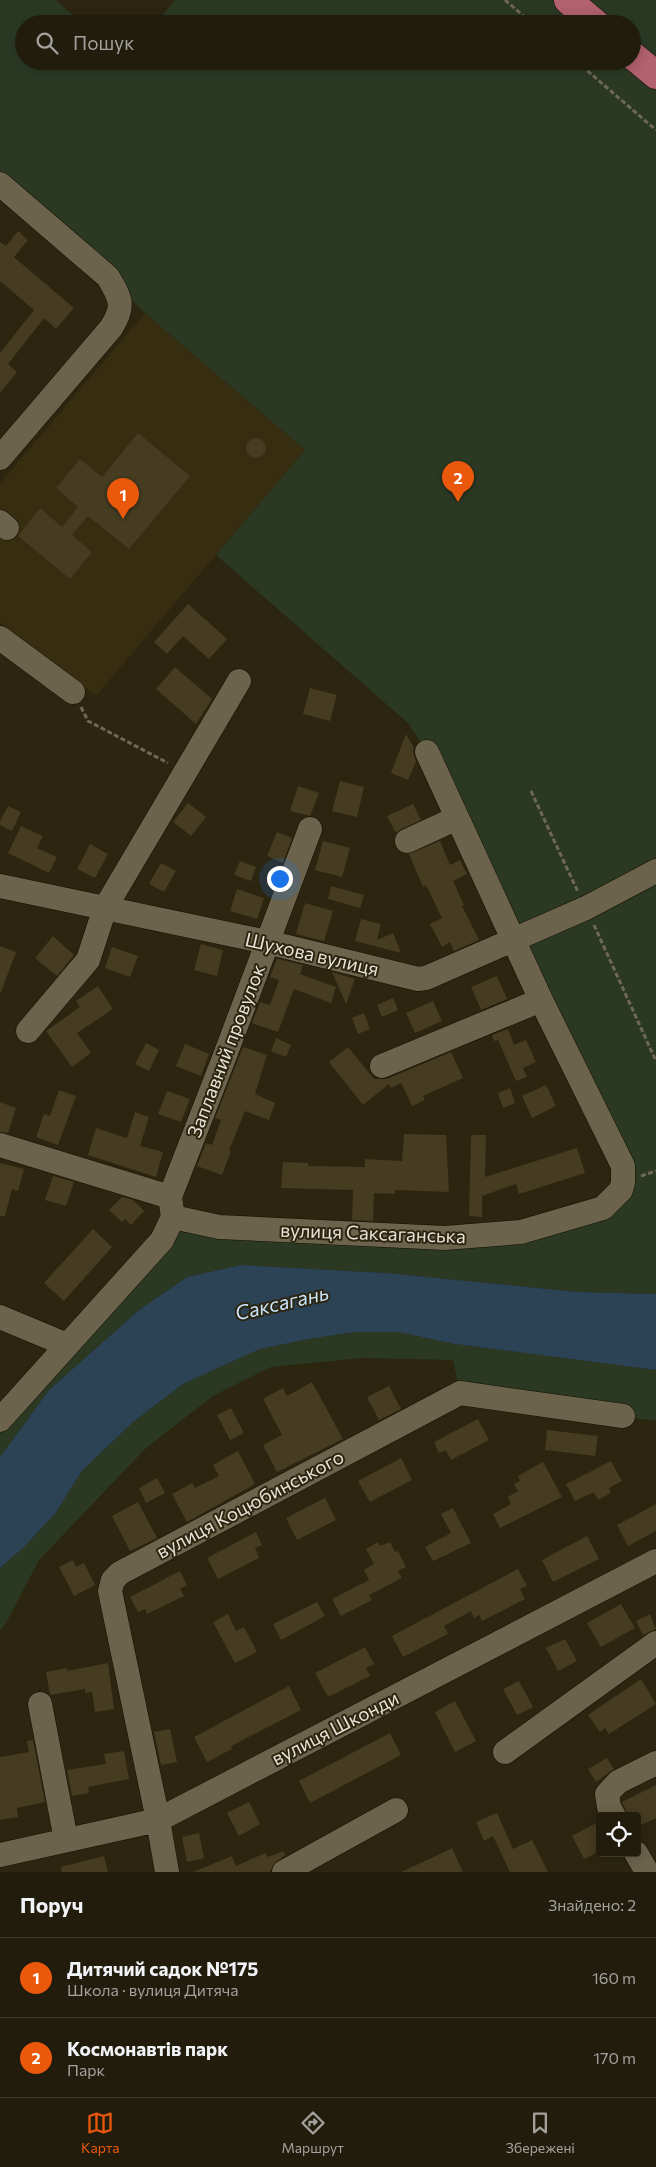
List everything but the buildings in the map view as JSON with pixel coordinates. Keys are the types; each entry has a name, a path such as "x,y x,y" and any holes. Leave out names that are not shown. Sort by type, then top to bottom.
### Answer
{"main road":[{"path":"568,0 586,15"},
{"path":"641,62 656,74"}],"street":[{"path":"0,184 108,277 120,303 120,315 111,328 0,458"},
{"path":"0,638 73,692"},
{"path":"28,1032 88,960 105,908 184,771 239,681"},
{"name":"вулиця Саксаганська","path":"0,1145 171,1207 219,1227 445,1238 521,1232 603,1208 620,1190 624,1182 623,1166 541,1000 427,752"},
{"path":"407,841 457,818"},
{"name":"Заплавний провулок","path":"171,1207 310,829"},
{"name":"Шухова вулиця","path":"0,886 267,942 418,979 426,978 586,908 656,871"},
{"path":"382,1066 541,1000"},
{"path":"0,1420 162,1240 171,1207"},
{"path":"0,1317 67,1345"},
{"name":"вулиця Коцюбинського","path":"167,1872 110,1590 113,1580 120,1573 460,1393 623,1416"},
{"name":"вулиця Шконди","path":"0,1855 158,1820 656,1561"},
{"path":"505,1752 656,1643"},
{"path":"40,1704 66,1840"},
{"path":"612,1812 607,1794 618,1782 656,1763"},
{"path":"284,1872 396,1810"},
{"path":"638,1857 647,1872"}],"path":[{"path":"505,0 522,15"},
{"path":"586,70 656,130"},
{"path":"73,692 88,722 184,771"}],"shaded area":[{"path":"145,313 305,450 96,696 0,623 0,483"}],"green space":[{"path":"0,0 56,0 74,15 15,15 15,70 641,70 641,15 162,15 175,0 656,0 656,1294 578,1292 386,1273 241,1265 187,1277 139,1310 49,1390 0,1457 0,1420 173,1217 445,1238 603,1208 623,1182 427,752 408,723 216,555 305,450 145,313 108,277 0,184"},
{"path":"355,1332 398,1332 455,1344 656,1370 656,1421 460,1393 453,1360 362,1358 271,1367 213,1396 146,1448 39,1560 0,1631 0,1568 23,1548 55,1514 81,1472 132,1423 183,1384 260,1349"}],"water":[{"name":"Саксагань","path":"241,1265 386,1273 578,1292 656,1294 656,1370 455,1344 398,1332 355,1332 260,1349 183,1384 132,1423 81,1472 55,1514 23,1548 0,1568 0,1457 49,1390 139,1310 187,1277"}],"place":[{"name":"Космонавтів парк","path":"458,502"},
{"name":"Дитячий садок №175","path":"123,519"}]}
